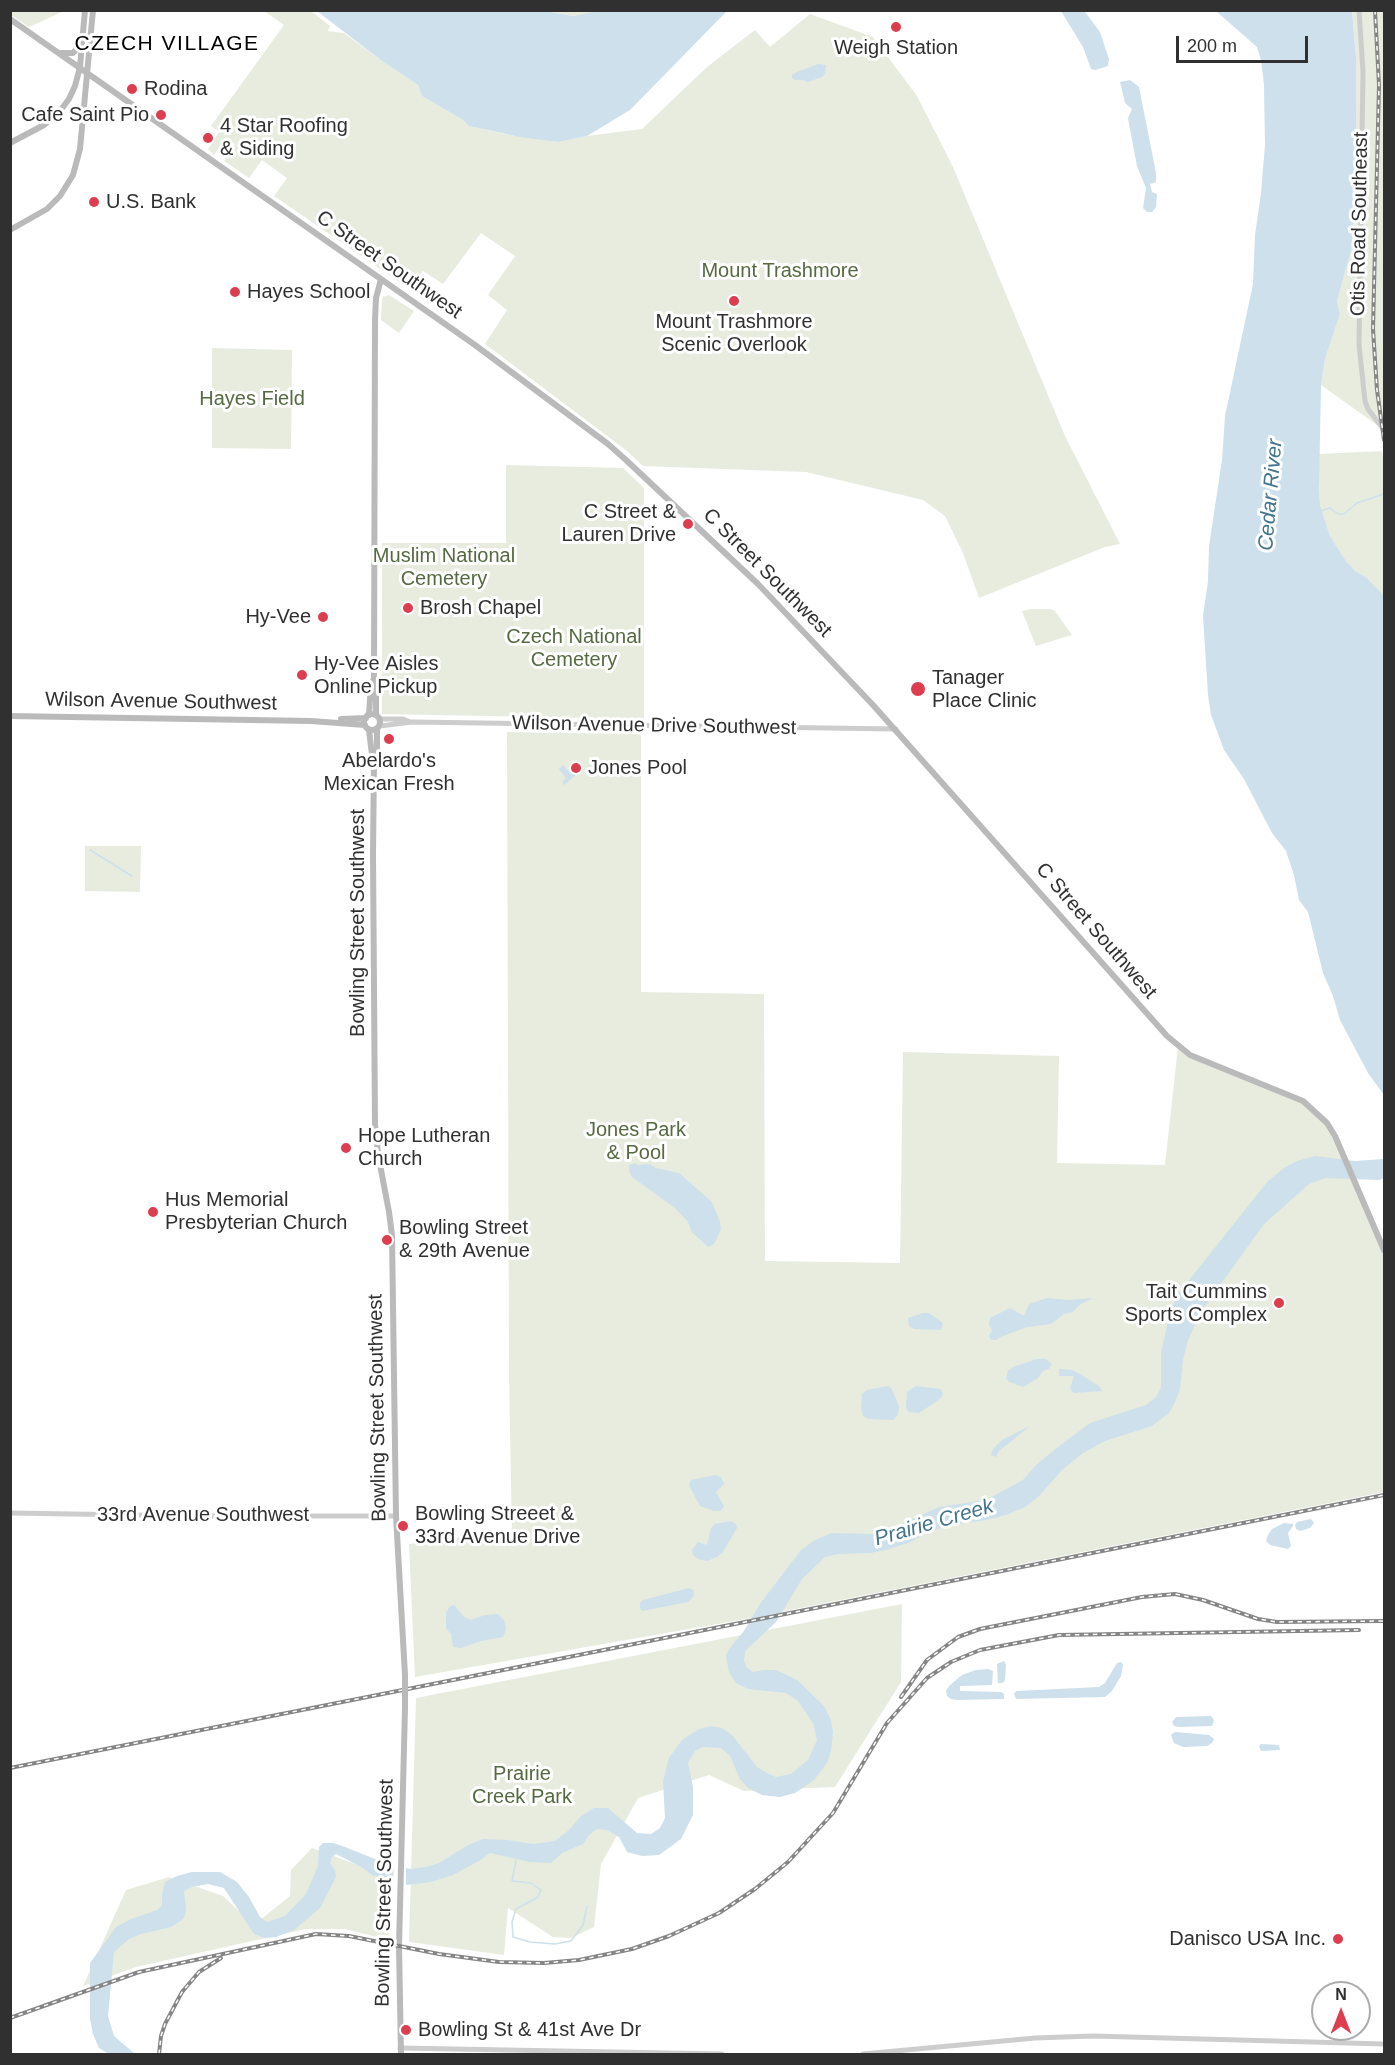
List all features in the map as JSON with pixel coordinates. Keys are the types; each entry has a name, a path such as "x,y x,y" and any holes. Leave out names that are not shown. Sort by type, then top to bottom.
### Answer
{"main road":[{"path":"10,143 44,125 60,111 72,93 80,67 85,10"},
{"path":"11,230 47,209 60,196 73,175 80,149 93,10"},
{"name":"C Street Southwest","path":"10,19 475,345 608,444 758,584 896,729 1167,1036 1190,1055 1303,1101 1328,1123 1384,1250"},
{"path":"59,53 76,51 83,39"},
{"name":"Bowling Street Southwest","path":"374,763 377,751 378,722 374,679 375,311 381,279"},
{"name":"Bowling Street Southwest","path":"374,679 371,684 367,722 374,763 375,1124 392,1235 396,1516 405,1675 400,1893 400,2051"},
{"name":"Wilson Avenue Southwest","path":"10,716 311,721 361,719 367,722"},
{"path":"367,722 378,722"},
{"path":"367,722 378,722"}],"street":[{"name":"Otis Road Southeast","path":"1359,10 1363,72 1359,272 1361,382 1368,409 1384,430"},
{"name":"Wilson Avenue Drive Southwest","path":"378,722 896,729"},
{"name":"33rd Avenue Southwest","path":"10,1513 396,1516"},
{"path":"863,2055 1035,2038 1093,2036 1384,2044"},
{"path":"400,2051 723,2055"}],"green space":[{"path":"11,10 64,11 29,27 11,15"},
{"name":"Mount Trashmore","path":"264,11 311,11 330,26 328,31 344,33 418,85 422,96 463,120 469,126 558,142 642,129 707,67 755,30 770,47 810,14 873,37 917,96 953,167 1065,436 1120,544 1105,547 979,598 963,553 945,516 923,500 806,472 643,466 627,451 485,344 507,310 488,295 515,256 481,233 443,284 423,271 418,277 438,292 429,304 274,196 287,178 262,160 249,178 224,161 235,144 226,138 214,155 208,149 219,132 211,126 284,25"},
{"path":"545,11 604,11 573,16"},
{"path":"1352,11 1384,11 1384,430 1321,385 1325,359 1340,314 1337,301 1352,247 1356,149 1356,57"},
{"path":"389,295 414,311 399,333 381,320 382,300 383,297"},
{"name":"Hayes Field","path":"212,348 292,350 291,449 212,448"},
{"path":"1382,451 1384,462 1384,596 1346,561 1330,536 1320,505 1318,454"},
{"name":"Czech National Cemetery","path":"506,465 623,468 644,488 644,719 382,714 382,543 506,543"},
{"path":"1031,609 1055,611 1072,635 1036,646 1022,611"},
{"name":"Jones Park & Pool","path":"507,732 641,734 641,992 764,994 765,1261 900,1263 903,1052 1059,1056 1057,1163 1165,1165 1178,1047 1303,1101 1327,1123 1384,1250 1384,1492 735,1621 415,1677 409,1544 461,1537 512,1537 509,1374"},
{"path":"85,846 141,846 140,892 85,891"},
{"name":"Prairie Creek Park","path":"902,1604 901,1682 835,1787 744,1791 709,1775 638,1798 601,1864 594,1927 571,1938 553,1937 508,1908 504,1955 409,1942 416,1698"},
{"path":"312,1848 390,1877 389,1940 345,1929 306,1929 136,1967 83,1986 126,1890 169,1877 223,1896 254,1925 290,1896 291,1870"}],"water":[{"path":"604,10 727,11 630,110 587,136 558,142 520,137 469,126 463,120 422,96 418,85 382,61 317,11 545,11 573,16"},
{"path":"1061,11 1085,12 1100,32 1109,59 1108,66 1091,69 1083,47"},
{"name":"Cedar River","path":"1216,11 1352,11 1356,57 1356,149 1352,247 1337,301 1340,314 1325,359 1321,385 1319,484 1320,505 1330,536 1355,571 1366,577 1384,596 1384,1095 1368,1073 1340,1020 1323,973 1308,912 1299,900 1286,851 1272,833 1244,779 1224,750 1211,715 1203,616 1208,581 1209,546 1222,460 1225,416 1253,284 1255,235 1265,145 1264,85 1257,47"},
{"path":"818,64 826,65 822,77 808,82 792,78 792,75 797,72"},
{"path":"1130,80 1139,87 1156,173 1156,182 1150,184 1152,192 1157,194 1156,207 1152,212 1147,212 1143,208 1146,188 1137,166 1128,118 1132,109 1125,103 1120,82"},
{"path":"577,764 583,767 581,773 564,785 562,782 566,778 559,769 563,765 571,774"},
{"name":"Prairie Creek","path":"1315,1156 1355,1161 1384,1159 1384,1178 1379,1180 1325,1178 1309,1184 1264,1224 1200,1313 1187,1343 1180,1389 1169,1413 1152,1426 1105,1441 1083,1453 1062,1470 1038,1497 1025,1507 986,1520 949,1525 886,1550 825,1557 802,1579 776,1622 745,1651 744,1661 747,1668 753,1672 776,1670 797,1680 824,1706 831,1720 833,1732 831,1751 827,1763 814,1780 795,1793 780,1797 762,1795 748,1788 740,1779 730,1756 721,1748 703,1747 695,1751 688,1763 693,1787 693,1815 681,1839 659,1855 642,1856 627,1852 619,1837 607,1830 597,1829 583,1844 562,1853 551,1863 530,1862 490,1853 453,1875 431,1882 407,1885 372,1875 336,1854 330,1863 335,1870 336,1877 320,1908 294,1930 276,1937 265,1938 254,1934 224,1888 208,1884 192,1887 184,1891 186,1909 182,1920 171,1927 129,1939 114,1952 108,2016 114,2036 135,2054 109,2054 99,2048 90,2019 90,1963 116,1927 157,1910 162,1905 165,1882 177,1876 192,1872 220,1872 237,1882 260,1917 267,1922 285,1916 306,1894 318,1866 319,1847 323,1843 333,1843 385,1863 410,1869 439,1863 470,1844 483,1839 534,1844 555,1841 580,1817 594,1808 608,1808 637,1833 651,1834 660,1828 665,1818 663,1781 669,1758 682,1740 699,1729 711,1726 722,1728 732,1735 757,1767 767,1773 776,1777 791,1774 808,1760 817,1740 813,1723 798,1701 786,1693 748,1689 736,1683 729,1672 726,1656 760,1604 801,1550 815,1540 832,1533 871,1534 893,1528 939,1507 986,1500 1023,1480 1036,1465 1090,1423 1146,1405 1156,1397 1161,1388 1161,1353 1170,1312 1178,1294 1268,1181 1297,1161"},
{"path":"649,1164 656,1168 679,1173 712,1202 721,1229 714,1244 708,1247 692,1232 688,1222 675,1208 632,1177 629,1165"},
{"path":"1047,1298 1068,1300 1093,1298 1051,1324 1027,1327 991,1340 989,1336 992,1330 989,1325 990,1318 1010,1308 1024,1316 1029,1304"},
{"path":"929,1313 943,1323 941,1330 914,1329 909,1326 908,1318"},
{"path":"1037,1359 1046,1359 1052,1364 1038,1378 1023,1387 1009,1382 1006,1378 1008,1371 1013,1367"},
{"path":"1059,1369 1072,1370 1080,1374 1099,1386 1102,1391 1074,1393 1070,1389 1074,1376 1059,1376"},
{"path":"888,1386 892,1389 899,1407 898,1415 893,1420 869,1419 863,1416 862,1394 867,1390"},
{"path":"916,1386 941,1389 943,1394 940,1399 919,1413 909,1412 906,1408 907,1392"},
{"path":"1030,1426 999,1451 996,1457 991,1455 993,1449 1002,1440"},
{"path":"715,1475 721,1477 724,1484 716,1492 724,1506 721,1511 700,1506 689,1485 691,1480"},
{"path":"1311,1519 1314,1523 1310,1528 1300,1531 1296,1529 1297,1522"},
{"path":"731,1521 736,1524 737,1528 723,1552 707,1561 693,1555 692,1550 698,1542 707,1545 711,1528 715,1524"},
{"path":"1284,1523 1293,1524 1288,1533 1291,1546 1288,1549 1270,1545 1266,1541 1272,1529"},
{"path":"689,1588 693,1590 694,1596 688,1602 642,1611 640,1608 643,1600"},
{"path":"454,1605 464,1617 471,1620 485,1615 498,1614 504,1620 506,1629 503,1637 461,1648 453,1647 451,1634 446,1628 446,1613 449,1607"},
{"path":"1004,1661 1005,1680 1003,1683 998,1683 997,1664"},
{"path":"1121,1662 1123,1665 1121,1676 1112,1691 1105,1697 1016,1699 1014,1694 1016,1691 1099,1687 1105,1683 1117,1663"},
{"path":"988,1669 993,1671 992,1685 960,1686 960,1691 1001,1692 1004,1694 1004,1699 957,1700 947,1696 946,1691 949,1686 962,1675"},
{"path":"1211,1716 1214,1720 1212,1726 1179,1727 1174,1726 1172,1722 1176,1717"},
{"path":"1175,1732 1209,1735 1214,1739 1207,1746 1183,1747 1174,1743 1171,1735"},
{"path":"1261,1744 1279,1745 1280,1750 1261,1751 1259,1746"}],"pier":[{"path":"394,1862 406,1865 406,1887 393,1885"}],"waterway":[{"path":"1321,511 1330,508 1338,514 1344,514 1357,503 1384,494"},
{"path":"90,850 132,876"},
{"path":"516,1860 512,1881 531,1883 541,1890 538,1897 516,1909 512,1922 513,1937 530,1942 555,1944 571,1941 583,1925 587,1906"}],"railway":[{"path":"1375,10 1379,85 1373,329 1377,390 1384,440"},
{"path":"10,1768 1384,1495"},
{"path":"901,1697 927,1660 958,1637 980,1629 1142,1597 1175,1594 1203,1600 1258,1619 1277,1622 1384,1621"},
{"path":"10,2018 139,1972 316,1934 349,1936 439,1954 499,1962 544,1963 579,1960 632,1949 669,1936 719,1913 755,1889 788,1862 833,1813 887,1723 927,1678 951,1662 980,1650 1059,1635 1359,1630"},
{"path":"159,2054 165,2024 182,1992 199,1972 221,1958"}],"place":[{"name":"Weigh Station","path":"896,27"},
{"name":"Rodina","path":"132,89"},
{"name":"Cafe Saint Pio","path":"161,115"},
{"name":"4 Star Roofing & Siding","path":"208,138"},
{"name":"U.S. Bank","path":"94,202"},
{"name":"Hayes School","path":"235,292"},
{"name":"Mount Trashmore Scenic Overlook","path":"734,301"},
{"name":"C Street & Lauren Drive","path":"688,524"},
{"name":"Brosh Chapel","path":"408,608"},
{"name":"Hy-Vee","path":"323,617"},
{"name":"Hy-Vee Aisles Online Pickup","path":"302,675"},
{"name":"Tanager Place Clinic","path":"918,689"},
{"name":"Abelardo's Mexican Fresh","path":"389,739"},
{"name":"Jones Pool","path":"576,768"},
{"name":"Hope Lutheran Church","path":"346,1148"},
{"name":"Hus Memorial Presbyterian Church","path":"153,1212"},
{"name":"Bowling Street & 29th Avenue","path":"387,1240"},
{"name":"Tait Cummins Sports Complex","path":"1279,1303"},
{"name":"Bowling Streeet & 33rd Avenue Drive","path":"403,1526"},
{"name":"Danisco USA Inc.","path":"1338,1939"},
{"name":"Bowling St & 41st Ave Dr","path":"406,2030"}],"district":[{"name":"CZECH VILLAGE","path":"167,44"}],"park label":[{"name":"Muslim National Cemetery","path":"444,568"}]}
